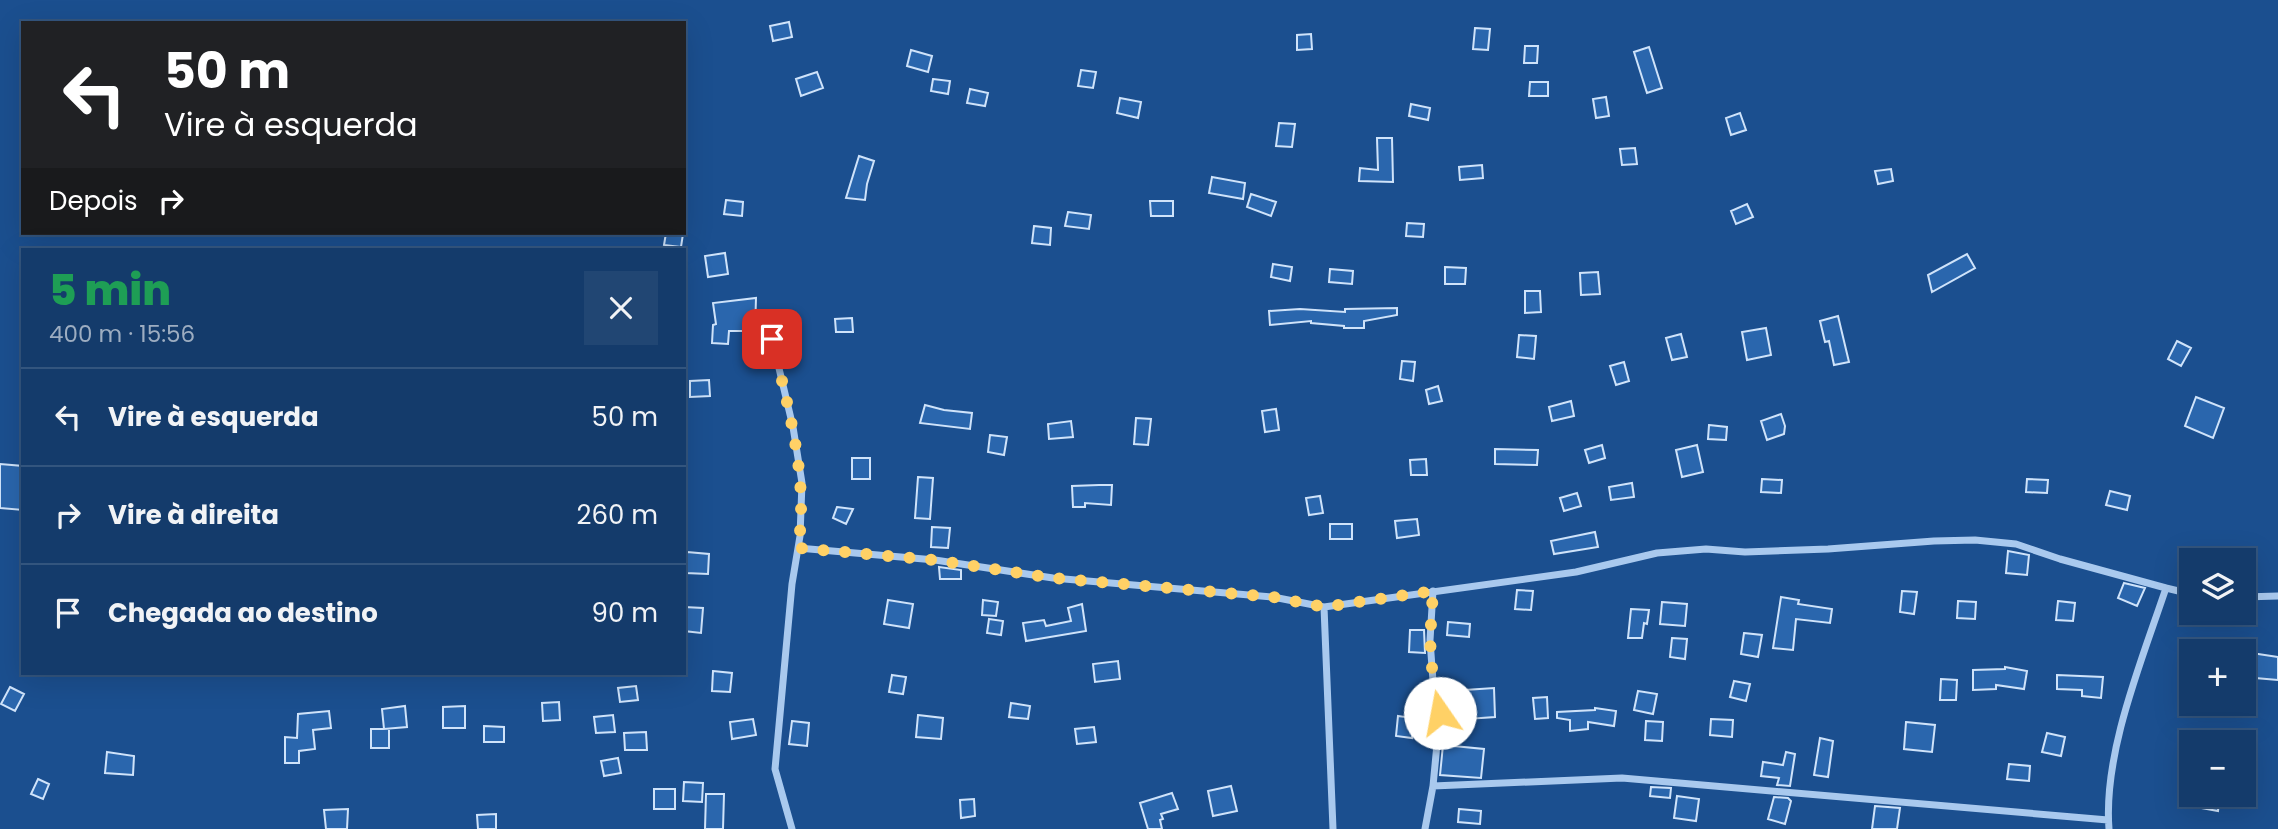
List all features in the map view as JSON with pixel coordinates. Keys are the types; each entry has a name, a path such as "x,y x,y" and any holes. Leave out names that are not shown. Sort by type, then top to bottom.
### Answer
{"street":[{"path":"772,339 793,427 802,484 775,769 792,829"},
{"path":"798,548 935,560 1053,578 1273,597 1324,607 1576,572 1682,551 1828,549 1976,540 2016,544 2060,559 2179,591"},
{"path":"2109,829 2112,773 2124,712 2166,588"},
{"path":"1425,829 1433,786 1440,713 1433,681 1430,640 1433,591"},
{"path":"2256,597 2278,596"},
{"path":"1324,607 1333,829"},
{"path":"1433,786 1622,778 2108,820"}],"building":[{"path":"789,22 792,37 773,41 770,26"},
{"path":"1475,28 1490,29 1488,50 1473,49"},
{"path":"1311,34 1312,49 1297,50 1297,35"},
{"path":"1525,46 1538,46 1537,63 1524,63"},
{"path":"1649,47 1662,88 1647,93 1634,52"},
{"path":"911,50 932,56 928,72 907,66"},
{"path":"1081,70 1096,72 1093,88 1078,86"},
{"path":"817,72 823,88 801,96 796,79"},
{"path":"933,79 950,81 948,94 931,91"},
{"path":"1530,82 1548,82 1548,96 1529,96"},
{"path":"970,89 988,93 985,106 967,103"},
{"path":"1606,97 1609,116 1596,118 1593,99"},
{"path":"1120,98 1141,102 1138,118 1117,113"},
{"path":"1411,104 1430,108 1428,120 1409,116"},
{"path":"1740,113 1746,130 1731,135 1726,118"},
{"path":"1279,123 1295,124 1292,147 1276,146"},
{"path":"1377,138 1392,138 1393,182 1359,181 1360,168 1378,170"},
{"path":"1635,148 1637,164 1622,165 1620,149"},
{"path":"859,156 874,161 865,200 846,198"},
{"path":"1482,165 1483,178 1460,180 1459,167"},
{"path":"1891,169 1893,181 1878,184 1875,171"},
{"path":"1212,177 1245,183 1243,199 1209,193"},
{"path":"1251,194 1276,202 1271,216 1247,207"},
{"path":"726,200 743,202 742,216 724,214"},
{"path":"1150,201 1173,201 1173,216 1151,216"},
{"path":"1747,204 1753,217 1736,224 1731,211"},
{"path":"1068,212 1091,215 1089,229 1065,226"},
{"path":"1407,223 1424,224 1423,237 1406,236"},
{"path":"1034,226 1051,228 1050,245 1032,243"},
{"path":"666,235 683,235 681,247 664,245"},
{"path":"725,253 728,274 708,277 705,256"},
{"path":"1967,254 1975,268 1932,292 1928,275"},
{"path":"1273,264 1292,267 1290,281 1271,277"},
{"path":"1445,267 1466,268 1465,284 1445,284"},
{"path":"1330,269 1353,271 1352,284 1329,282"},
{"path":"1598,272 1600,294 1581,295 1580,273"},
{"path":"1525,291 1540,291 1541,312 1525,313"},
{"path":"756,298 755,331 729,331 728,344 712,343 713,325 716,324 713,303"},
{"path":"1397,308 1397,315 1364,321 1364,328 1344,328 1311,321 1270,325 1269,311 1300,309 1345,312 1345,309"},
{"path":"1838,316 1849,362 1834,365 1829,341 1825,342 1820,321"},
{"path":"852,318 853,332 836,332 835,319"},
{"path":"1766,328 1771,355 1747,360 1742,332"},
{"path":"1681,334 1687,357 1672,360 1666,338"},
{"path":"1519,335 1536,336 1534,359 1517,357"},
{"path":"2177,341 2191,348 2181,366 2168,359"},
{"path":"1402,361 1415,362 1413,381 1400,379"},
{"path":"1624,362 1629,381 1616,385 1610,366"},
{"path":"709,380 710,396 690,397 690,381"},
{"path":"1438,386 1442,401 1429,404 1426,390"},
{"path":"2196,397 2224,408 2213,438 2185,426"},
{"path":"1571,401 1574,416 1552,421 1549,407"},
{"path":"925,405 972,413 970,429 920,423"},
{"path":"1276,409 1279,430 1265,432 1262,411"},
{"path":"1781,414 1785,426 1784,434 1767,440 1761,421"},
{"path":"1136,418 1151,419 1148,445 1134,444"},
{"path":"1071,421 1073,437 1049,439 1048,424"},
{"path":"1709,425 1727,427 1726,440 1708,439"},
{"path":"990,435 1007,437 1004,455 988,452"},
{"path":"1602,445 1605,458 1589,463 1585,450"},
{"path":"1697,445 1703,472 1682,477 1676,450"},
{"path":"1495,449 1538,450 1537,465 1495,464"},
{"path":"852,458 870,458 870,479 852,479"},
{"path":"1426,459 1427,475 1411,475 1410,460"},
{"path":"0,464 21,466 21,510 0,508"},
{"path":"918,477 933,478 930,519 915,518"},
{"path":"1762,479 1782,480 1781,493 1761,492"},
{"path":"2027,479 2048,480 2047,493 2026,492"},
{"path":"1632,483 1634,497 1611,500 1609,487"},
{"path":"1112,485 1111,505 1085,503 1085,507 1073,507 1072,486"},
{"path":"2110,491 2130,496 2127,510 2106,505"},
{"path":"1577,493 1581,506 1564,511 1560,498"},
{"path":"1320,496 1323,513 1309,515 1306,498"},
{"path":"837,507 853,509 846,524 833,518"},
{"path":"1417,519 1419,535 1397,538 1395,521"},
{"path":"1330,524 1352,524 1352,539 1330,539"},
{"path":"932,527 950,528 948,548 931,547"},
{"path":"1595,532 1598,547 1554,554 1551,541"},
{"path":"2008,551 2029,555 2027,575 2006,573"},
{"path":"687,552 709,554 708,574 686,573"},
{"path":"939,567 961,570 961,579 940,579"},
{"path":"2124,583 2145,588 2137,606 2118,598"},
{"path":"1517,590 1533,591 1531,610 1515,609"},
{"path":"1902,591 1917,592 1914,614 1900,612"},
{"path":"1781,597 1799,600 1798,604 1832,609 1830,623 1796,619 1793,650 1773,648"},
{"path":"888,600 913,604 909,628 884,624"},
{"path":"983,600 998,602 996,616 982,615"},
{"path":"1958,601 1976,602 1975,619 1957,618"},
{"path":"2058,601 2075,603 2073,621 2056,620"},
{"path":"1662,602 1687,604 1685,626 1660,624"},
{"path":"1082,604 1086,631 1026,641 1023,623 1044,620 1046,626 1071,621 1068,608"},
{"path":"686,607 703,608 701,633 686,631"},
{"path":"1631,609 1649,610 1642,638 1628,638"},
{"path":"989,619 1003,621 1001,635 987,633"},
{"path":"1448,622 1470,624 1469,637 1447,635"},
{"path":"1410,630 1424,630 1425,653 1409,652"},
{"path":"1744,633 1762,635 1758,657 1741,654"},
{"path":"1672,638 1687,639 1685,659 1670,657"},
{"path":"2256,654 2278,657 2278,680 2256,678"},
{"path":"1118,661 1120,679 1095,682 1093,664"},
{"path":"2005,667 2027,671 2024,689 1996,685 1996,689 1973,690 1973,670"},
{"path":"713,671 732,673 730,692 712,691"},
{"path":"892,675 906,677 903,694 889,692"},
{"path":"2057,675 2103,677 2101,698 2082,696 2082,690 2057,689"},
{"path":"1941,679 1957,680 1956,700 1940,700"},
{"path":"1734,681 1750,684 1746,701 1730,697"},
{"path":"636,686 638,700 620,702 618,688"},
{"path":"10,687 24,694 15,711 1,704"},
{"path":"1494,688 1495,717 1467,719 1465,690"},
{"path":"1638,691 1657,694 1653,714 1634,710"},
{"path":"1547,697 1548,718 1535,719 1533,698"},
{"path":"559,702 560,720 543,721 542,703"},
{"path":"1011,703 1030,706 1028,719 1009,717"},
{"path":"405,706 407,727 384,729 382,709"},
{"path":"465,706 465,728 443,728 443,707"},
{"path":"1595,708 1616,711 1614,726 1588,722 1588,729 1570,731 1570,720 1557,718 1557,712"},
{"path":"329,711 331,728 313,730 315,749 299,751 299,763 285,763 285,737 297,738 298,714"},
{"path":"613,715 615,732 596,733 594,717"},
{"path":"918,715 943,718 941,739 916,737"},
{"path":"1398,716 1413,718 1412,738 1396,736"},
{"path":"753,719 756,735 732,739 730,722"},
{"path":"1711,719 1733,720 1732,737 1710,735"},
{"path":"792,721 809,723 807,746 789,744"},
{"path":"1646,721 1663,722 1662,741 1645,740"},
{"path":"1906,722 1935,725 1932,752 1904,749"},
{"path":"484,726 504,727 504,742 484,742"},
{"path":"1094,727 1096,742 1077,744 1075,729"},
{"path":"371,729 389,729 389,748 371,748"},
{"path":"646,732 647,750 625,750 624,733"},
{"path":"2047,733 2065,737 2061,756 2042,752"},
{"path":"1820,738 1833,741 1828,777 1814,775"},
{"path":"1443,745 1484,749 1481,778 1440,775"},
{"path":"107,752 134,756 133,775 105,773"},
{"path":"1786,752 1795,754 1790,786 1777,785 1779,778 1761,776 1763,762 1783,765"},
{"path":"618,758 621,773 604,776 601,761"},
{"path":"2009,764 2030,766 2029,781 2007,779"},
{"path":"38,779 49,784 43,799 31,794"},
{"path":"684,782 703,783 702,802 683,801"},
{"path":"1231,786 1237,811 1213,816 1208,791"},
{"path":"1651,787 1671,788 1670,798 1650,796"},
{"path":"654,789 675,789 675,809 654,809"},
{"path":"1172,793 1178,809 1161,814 1162,829 1148,829 1140,803"},
{"path":"706,794 724,794 723,829 705,829"},
{"path":"1677,796 1699,799 1696,821 1674,818"},
{"path":"1774,797 1788,798 1791,801 1785,824 1768,819"},
{"path":"974,799 975,816 961,818 960,800"},
{"path":"1875,806 1900,808 1897,829 1872,829"},
{"path":"2201,807 2218,807 2218,811"},
{"path":"348,809 347,829 326,829 324,810"},
{"path":"1459,809 1481,811 1480,824 1458,822"},
{"path":"496,814 496,829 478,829 477,815"}],"route":[{"path":"772,339 793,427 802,484 798,548 935,560 1053,578 1273,597 1324,607 1433,591 1430,640 1433,681 1440,713"}]}
